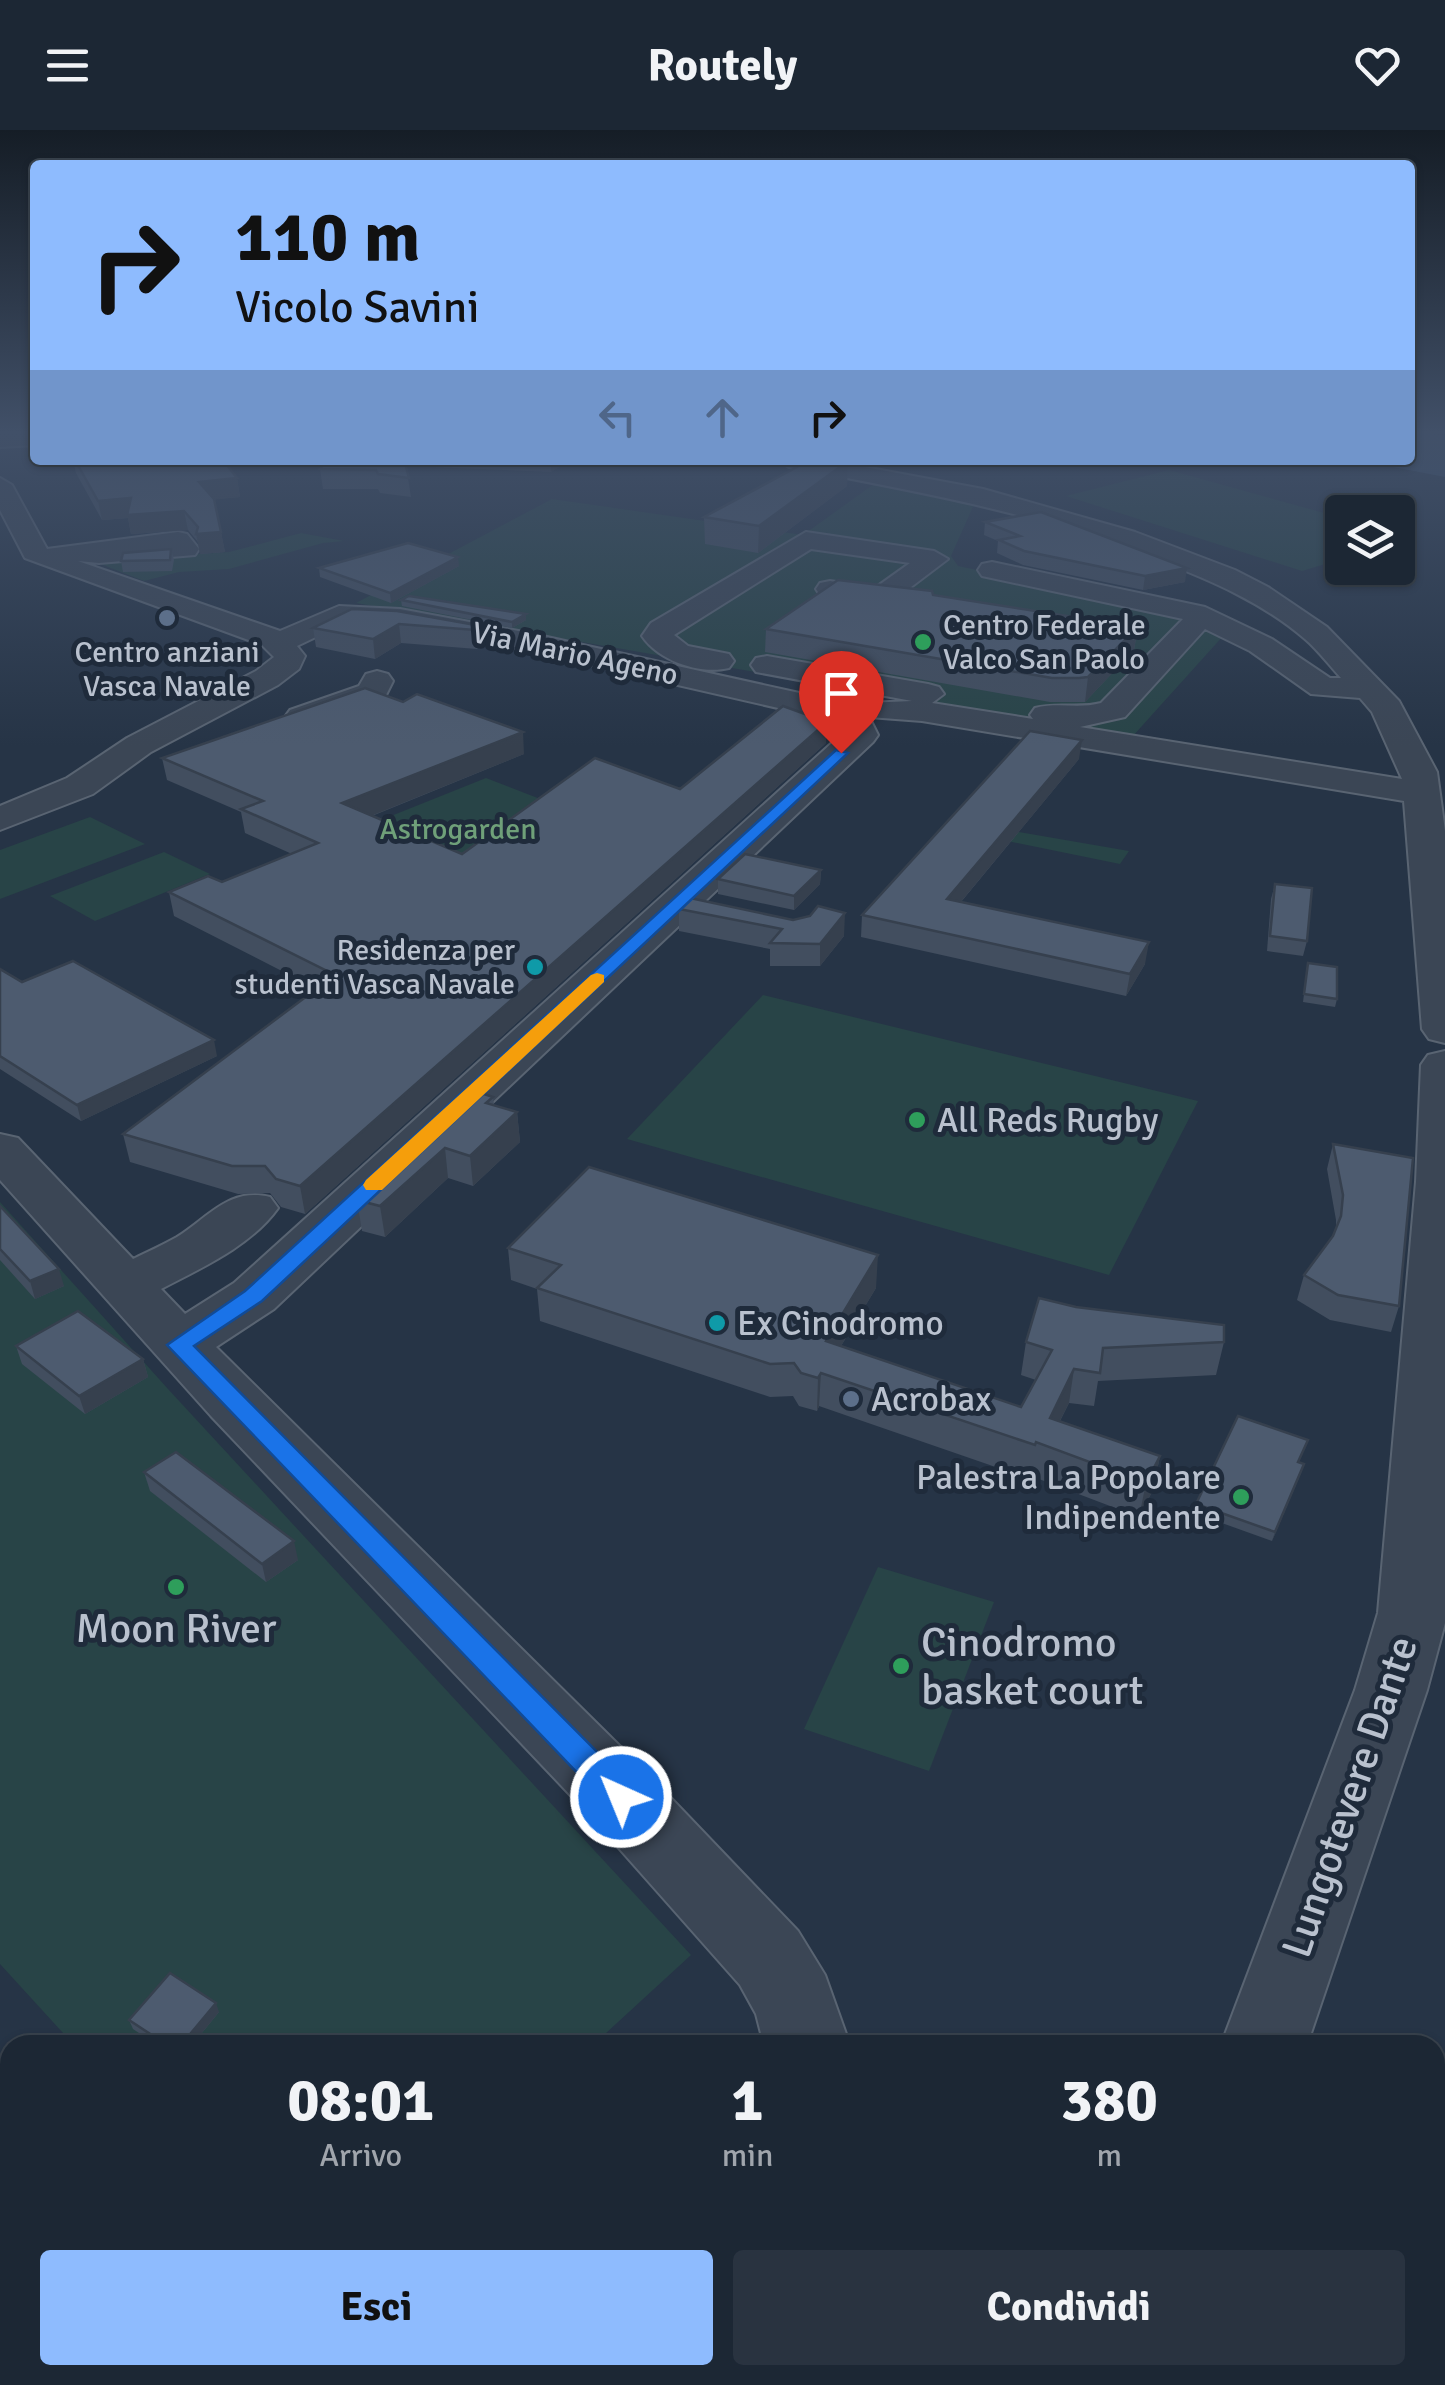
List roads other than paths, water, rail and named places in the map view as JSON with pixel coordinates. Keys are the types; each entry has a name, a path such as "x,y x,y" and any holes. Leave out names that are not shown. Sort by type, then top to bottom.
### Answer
{"street":[{"path":"25,535 42,558 262,630 289,653 288,662 268,678 140,745 80,786"},
{"path":"1116,535 1225,576 1286,610 1316,633 1387,708 1413,758 1420,793 1438,930 1445,1029"},
{"path":"830,589 880,597 934,559 806,540 662,629 657,636 673,649 731,656 991,714 1420,793"},
{"path":"802,608 886,552"},
{"path":"2,562 42,558"},
{"path":"992,570 1194,612 1261,645 1322,687 1371,689"},
{"name":"Via Mario Ageno","path":"262,630 363,614 529,642 731,656 814,706 818,718 868,717"},
{"path":"179,1345 254,1296 699,906 861,734 868,717 922,711 1069,718 1102,715 1113,710 1192,626"},
{"path":"263,731 373,692 377,680"},
{"path":"0,819 80,786 184,758"},
{"name":"Lungotevere Dante","path":"1268,2035 1404,1654 1432,1564 1445,1066"},
{"path":"0,1149 179,1345 621,1797 768,1958 794,2003 804,2035"},
{"path":"124,1286 197,1248 251,1208"}],"place":[{"name":"Centro anziani Vasca Navale","path":"167,618"},
{"name":"Centro Federale Valco San Paolo","path":"923,642"},
{"name":"Residenza per studenti Vasca Navale","path":"535,967"},
{"name":"All Reds Rugby","path":"917,1120"},
{"name":"Ex Cinodromo","path":"717,1323"},
{"name":"Acrobax","path":"851,1399"},
{"name":"Palestra La Popolare Indipendente","path":"1241,1497"},
{"name":"Moon River","path":"176,1587"},
{"name":"Cinodromo basket court","path":"901,1666"}],"park label":[{"name":"Astrogarden","path":"458,829"}]}
